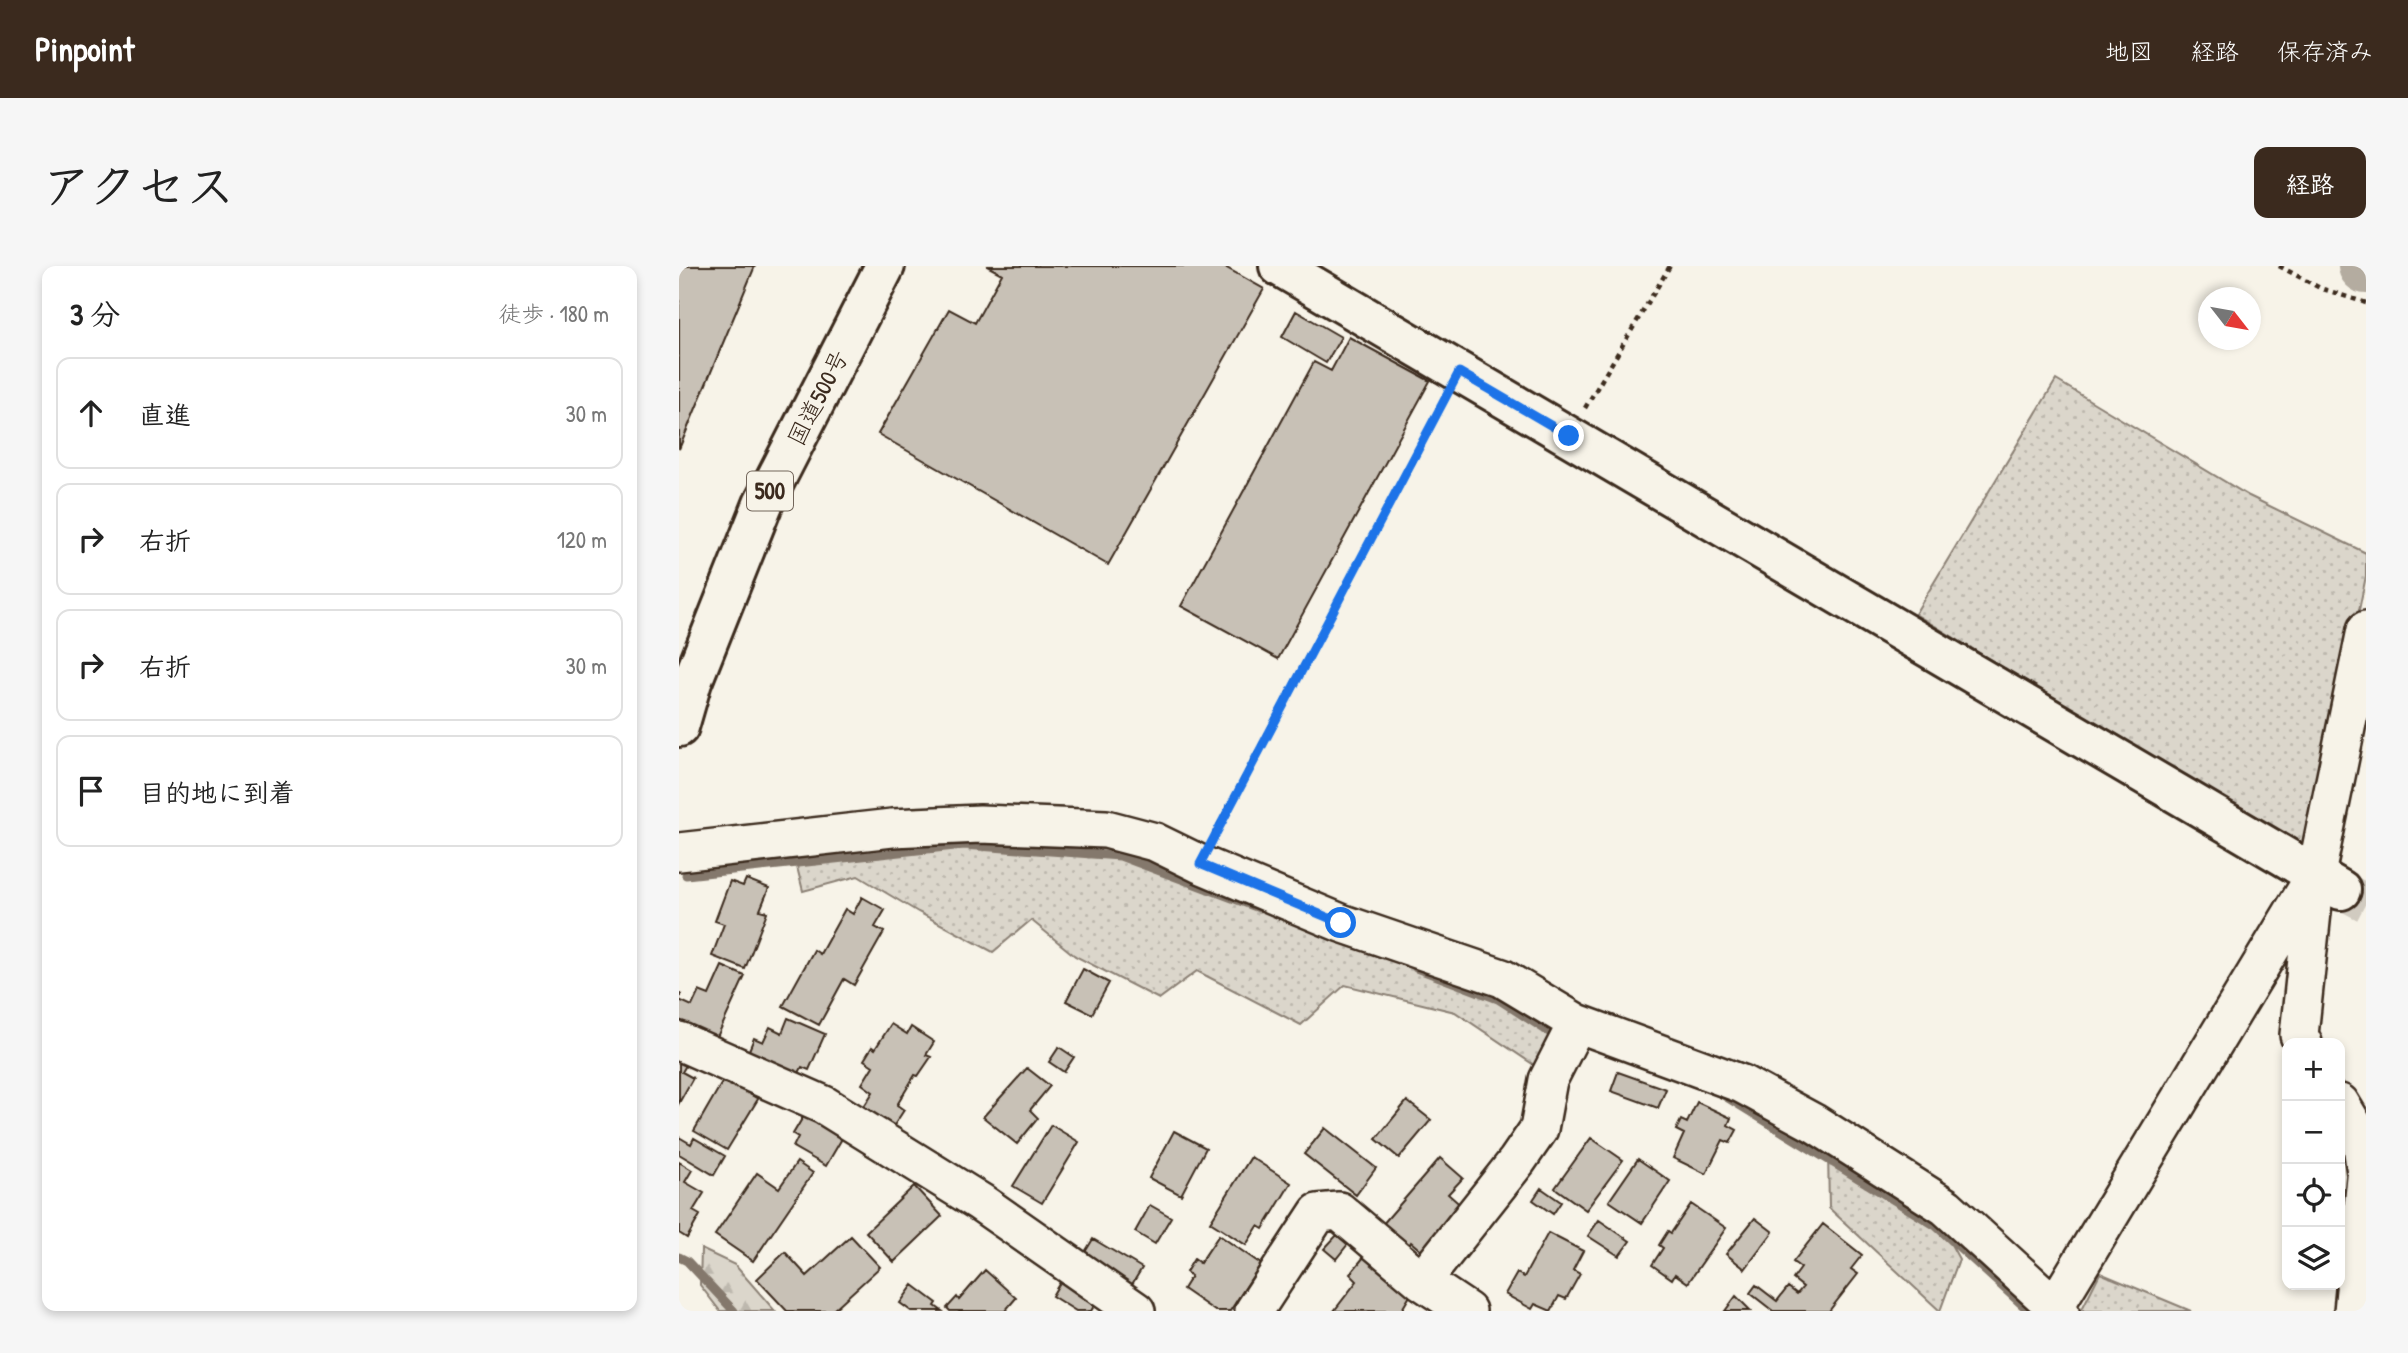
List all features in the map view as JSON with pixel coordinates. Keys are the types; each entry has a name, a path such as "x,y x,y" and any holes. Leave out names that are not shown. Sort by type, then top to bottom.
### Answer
{"main road":[{"name":"国道500号","path":"679,727 686,679 763,504 885,266"},
{"path":"1279,266 2328,882"}],"street":[{"path":"2300,1038 2328,882 2366,629"},
{"path":"679,852 892,828 980,824 1106,829 1155,842 1200,864 1341,923 1502,978 1577,1023 1742,1084 1814,1123 1946,1207 2057,1309 2328,882"},
{"path":"1422,1280 1517,1161 1539,1129 1549,1080 1577,1023"},
{"path":"679,1041 824,1105 981,1202 1136,1311"},
{"path":"2345,1111 2361,1138 2366,1175 2353,1311"},
{"path":"1254,1311 1318,1213 1339,1211 1422,1280 1467,1311"}],"path":[{"path":"1569,436 1669,266"},
{"path":"2279,266 2320,288 2366,303"},
{"path":"1200,864 1459,372"}],"green space":[{"path":"2056,380 2249,496 2366,553 2366,576 2309,853 1915,614"},
{"path":"967,839 1126,850 1496,994 1565,1029 1534,1065 1455,1012 1345,985 1301,1025 1197,971 1159,999 1075,956 1031,920 993,952 858,876 803,891 797,867 822,850"},
{"path":"1828,1151 1936,1217 1959,1259 1940,1311 1829,1208"},
{"path":"701,1249 735,1265 775,1311 720,1311 700,1285"},
{"path":"2100,1273 2191,1311 2084,1311 2082,1309"}],"building":[{"path":"679,266 755,266 679,449"},
{"path":"987,266 1223,266 1264,289 1108,565 878,434 949,309 975,323 1002,274"},
{"path":"1296,311 1341,337 1326,363 1282,337"},
{"path":"1349,337 1430,381 1278,659 1181,606 1314,362 1331,371"},
{"path":"746,879 769,888 760,910 767,912 745,969 712,956 724,924 715,921 730,881 743,886"},
{"path":"862,897 885,910 875,927 884,932 854,985 844,979 819,1025 783,1006 814,950 820,954 845,909 853,914"},
{"path":"722,966 745,976 717,1037 679,1020 679,1000 692,1006 699,991 709,995"},
{"path":"1083,969 1109,983 1092,1014 1066,1001"},
{"path":"788,1018 825,1034 809,1070 802,1067 797,1077 747,1055 754,1038 763,1042 770,1027 782,1033"},
{"path":"891,1024 907,1034 911,1027 934,1042 926,1055 931,1057 918,1076 915,1075 897,1105 904,1110 893,1127 863,1108 873,1092 862,1084 873,1066 864,1060 872,1047 875,1049"},
{"path":"1059,1047 1074,1057 1064,1072 1049,1062"},
{"path":"679,1054 689,1060 682,1072 693,1078 679,1103"},
{"path":"1027,1068 1050,1086 1030,1110 1038,1118 1017,1144 983,1117"},
{"path":"1618,1072 1666,1089 1658,1108 1611,1091"},
{"path":"724,1079 758,1099 727,1150 694,1131"},
{"path":"1407,1101 1431,1120 1399,1158 1376,1139"},
{"path":"1697,1102 1731,1118 1728,1125 1737,1130 1730,1143 1723,1140 1706,1174 1673,1158 1684,1134 1676,1130 1681,1120 1687,1123"},
{"path":"806,1112 844,1135 826,1166 793,1147 798,1137 793,1134"},
{"path":"1051,1125 1079,1142 1042,1203 1013,1186"},
{"path":"1325,1128 1376,1168 1356,1195 1304,1154"},
{"path":"1174,1131 1206,1148 1181,1195 1149,1178"},
{"path":"679,1137 691,1144 694,1138 725,1156 714,1175 679,1154"},
{"path":"1591,1138 1623,1160 1586,1210 1555,1188"},
{"path":"1251,1157 1291,1183 1263,1229 1258,1226 1246,1245 1210,1222"},
{"path":"1440,1158 1463,1178 1448,1194 1464,1208 1425,1254 1411,1242 1408,1247 1382,1225"},
{"path":"1638,1159 1670,1181 1642,1223 1609,1201"},
{"path":"679,1162 692,1170 685,1182 704,1193 693,1211 700,1215 687,1238 679,1233"},
{"path":"797,1162 813,1173 753,1261 715,1235 757,1173 779,1188"},
{"path":"914,1186 942,1216 894,1262 866,1232"},
{"path":"1541,1188 1561,1202 1553,1214 1533,1200"},
{"path":"1691,1204 1726,1228 1688,1283 1675,1274 1672,1279 1652,1265 1663,1248 1659,1245"},
{"path":"1150,1205 1171,1217 1155,1244 1135,1232"},
{"path":"1755,1218 1773,1232 1745,1269 1726,1254"},
{"path":"1599,1220 1630,1241 1619,1256 1588,1236"},
{"path":"1823,1224 1862,1255 1851,1269 1858,1274 1829,1311 1773,1311 1750,1293 1756,1285 1777,1301 1788,1287 1797,1294 1803,1287 1793,1279 1801,1268 1793,1262"},
{"path":"1548,1233 1583,1251 1573,1270 1580,1274 1566,1299 1559,1296 1551,1311 1535,1304 1532,1309 1505,1294 1517,1273 1524,1277"},
{"path":"1219,1235 1261,1264 1230,1311 1215,1311 1183,1289 1191,1276 1186,1272 1194,1259 1200,1263"},
{"path":"1337,1235 1348,1244 1336,1259 1324,1249"},
{"path":"851,1236 880,1267 832,1311 787,1311 757,1279 785,1252 807,1276"},
{"path":"1093,1239 1142,1268 1131,1286 1082,1257"},
{"path":"1368,1252 1414,1289 1401,1311 1334,1311 1357,1281 1350,1274"},
{"path":"985,1270 1016,1298 1005,1311 950,1311 947,1308 957,1297 959,1300"},
{"path":"1062,1279 1097,1301 1091,1311 1076,1311 1052,1296"},
{"path":"913,1285 937,1303 935,1306 942,1311 911,1311 900,1303"},
{"path":"1736,1296 1751,1311 1725,1311"}],"waterway":[{"path":"686,875 964,845 1120,856 1259,908"},
{"path":"1416,968 1498,999 1549,1032"},
{"path":"1723,1095 1936,1226 2029,1311"},
{"path":"679,1257 687,1261 734,1311"}],"tunnel":[{"path":"2341,890 2366,903"}],"route":[{"path":"1341,923 1200,864 1459,372 1569,436"}]}
